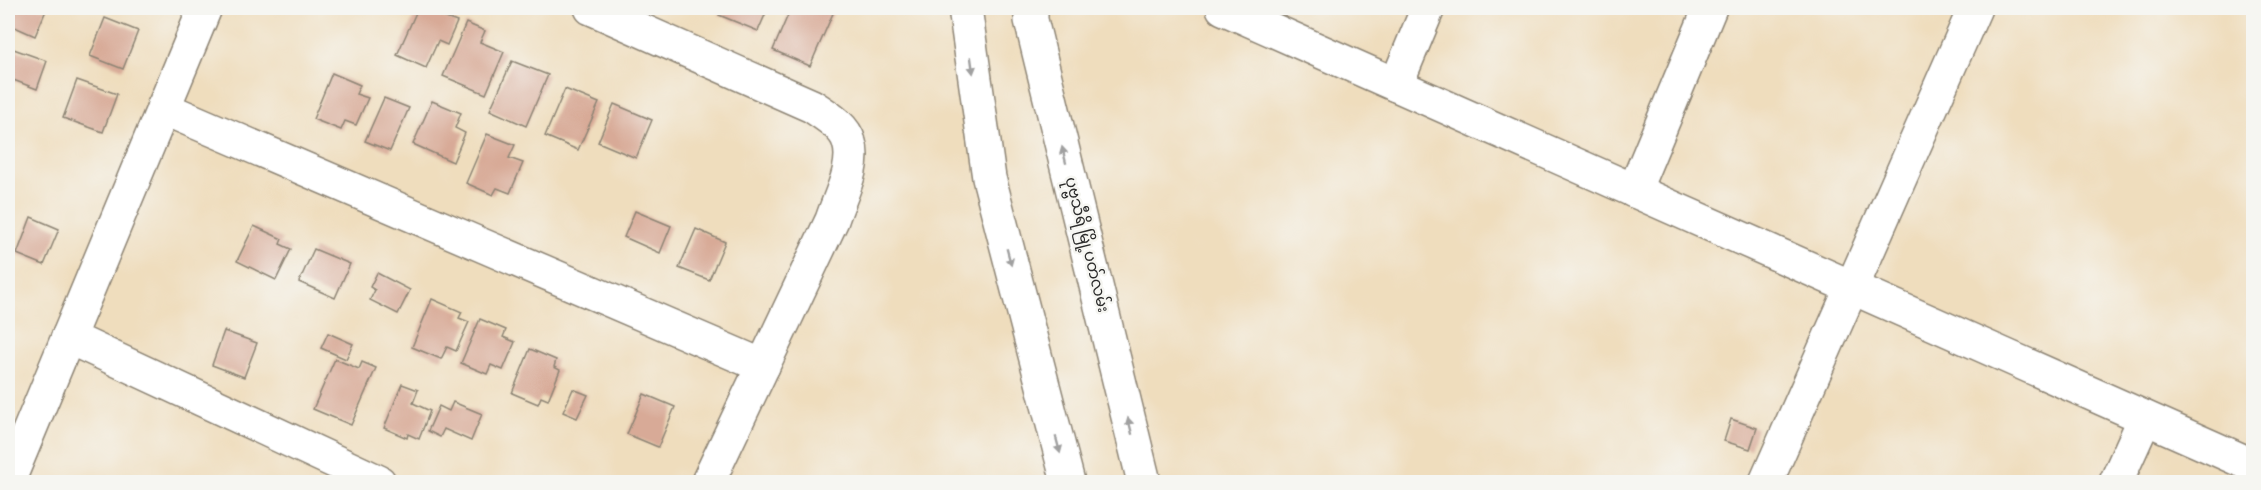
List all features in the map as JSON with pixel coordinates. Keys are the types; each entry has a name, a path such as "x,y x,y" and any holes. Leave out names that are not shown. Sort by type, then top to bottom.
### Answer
{"street":[{"path":"8,483 205,8"},
{"path":"591,8 812,106 835,122 849,141 851,154 846,181 832,220 708,483"},
{"path":"965,8 989,178 1068,483"},
{"name":"ပုဗ္ဗသီရိ မြို့ပတ်လမ်း","path":"1031,8 1030,20 1144,483"},
{"path":"1223,8 2253,466"},
{"path":"1396,85 1428,8"},
{"path":"1634,191 1710,8"},
{"path":"1766,483 1975,8"},
{"path":"164,108 763,366"},
{"path":"68,337 380,483"},
{"path":"2116,483 2145,418"}],"building":[{"path":"8,8 47,8 35,36 8,24"},
{"path":"418,8 457,22 447,45 438,41 426,68 397,55"},
{"path":"722,8 768,8 758,31 719,15"},
{"path":"791,8 825,8 834,11 810,66 773,50"},
{"path":"105,18 138,31 123,69 90,56"},
{"path":"466,23 485,31 480,42 504,52 486,94 443,76"},
{"path":"8,47 47,61 37,89 8,78"},
{"path":"512,61 548,75 526,126 490,110"},
{"path":"332,73 360,85 356,94 368,98 356,125 345,121 341,130 313,119"},
{"path":"77,80 117,94 103,132 63,118"},
{"path":"565,89 599,103 578,150 545,136"},
{"path":"384,98 409,108 390,151 365,141"},
{"path":"432,101 461,113 455,128 465,133 453,162 413,144"},
{"path":"614,104 652,120 636,158 598,142"},
{"path":"487,134 515,145 509,158 523,163 510,193 497,188 493,195 466,183"},
{"path":"635,211 671,226 660,253 624,237"},
{"path":"31,217 59,229 44,265 17,254"},
{"path":"254,226 282,239 280,244 291,249 276,280 237,261"},
{"path":"696,229 725,242 709,280 679,268"},
{"path":"314,249 350,264 335,298 299,282"},
{"path":"377,273 410,290 398,314 370,300 375,290 370,287"},
{"path":"432,299 462,312 459,318 469,322 456,351 447,347 441,359 412,347"},
{"path":"480,319 506,330 503,337 515,342 503,370 491,365 487,374 461,363"},
{"path":"224,331 257,343 244,377 212,365"},
{"path":"328,333 353,344 346,359 321,348"},
{"path":"530,349 556,360 554,367 560,370 548,400 541,397 538,404 512,393"},
{"path":"335,359 359,369 362,362 376,368 351,425 313,409"},
{"path":"402,384 418,390 413,403 430,411 419,439 408,434 407,438 384,428"},
{"path":"573,389 588,395 577,418 563,412"},
{"path":"644,394 675,407 658,447 627,434"},
{"path":"453,402 482,414 471,441 444,429 440,437 428,431 439,406 449,411"},
{"path":"1731,419 1757,428 1750,449 1724,441"}]}
